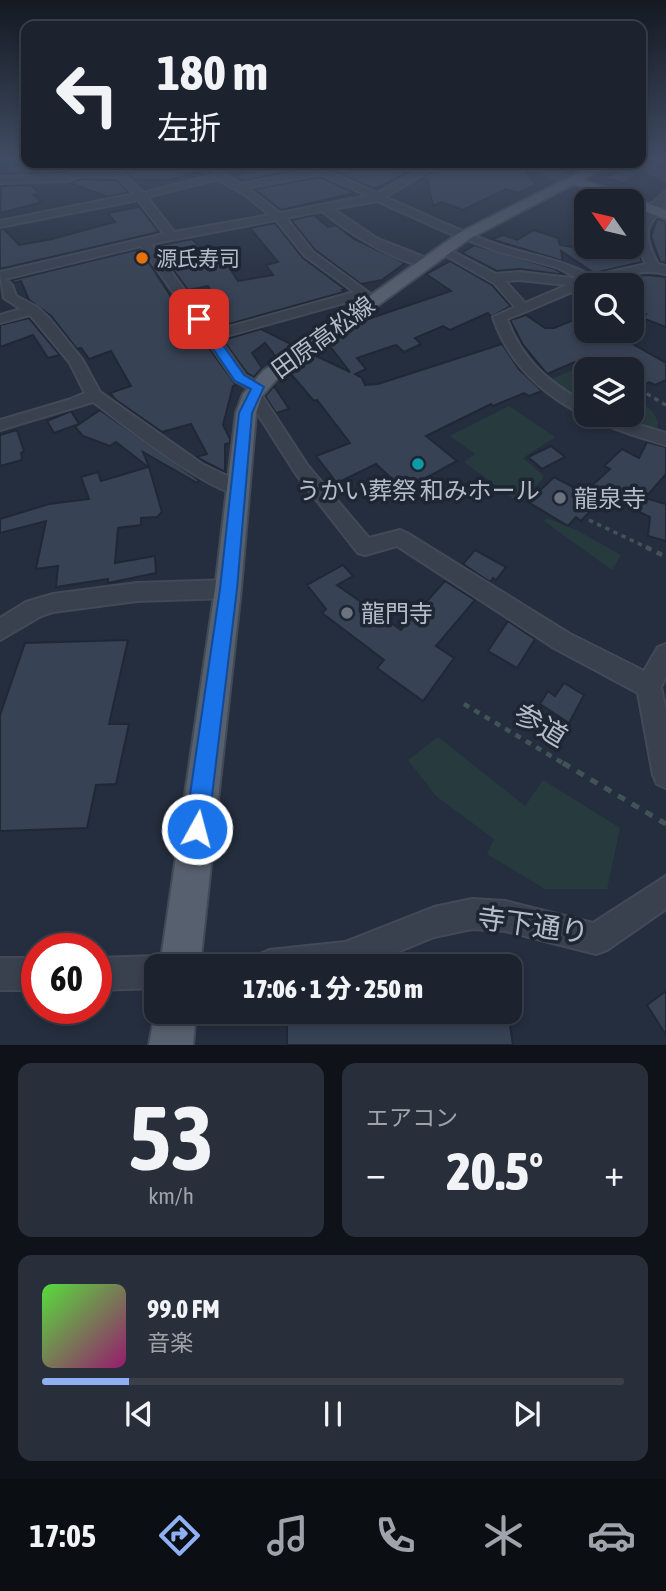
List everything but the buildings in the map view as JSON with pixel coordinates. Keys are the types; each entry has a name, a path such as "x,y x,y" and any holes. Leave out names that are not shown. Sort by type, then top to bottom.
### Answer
{"main road":[{"name":"田原高松線","path":"182,954 229,589 246,413 255,391 270,375 368,297 464,236 519,208"},
{"path":"171,1045 174,1024"}],"street":[{"path":"0,224 85,208"},
{"path":"151,208 171,236"},
{"path":"267,208 279,217 309,254 368,297"},
{"path":"238,489 196,467 94,395 77,362 44,321 32,310 5,303 6,285 0,278 171,236 325,208 344,225 382,248 433,256 493,278 520,276 574,281"},
{"path":"399,208 500,249 560,264 574,274"},
{"path":"653,266 644,250 641,228 644,221 657,211"},
{"path":"144,242 240,378 255,391 302,470 365,547 400,538 562,641 649,686"},
{"path":"624,273 653,266 666,270"},
{"path":"493,278 523,309"},
{"path":"574,287 500,317 506,341 526,369 574,404"},
{"path":"212,337 368,297"},
{"path":"0,319 32,310"},
{"path":"0,425 74,404 94,395"},
{"path":"625,427 666,439"},
{"path":"0,631 34,609 53,603 137,592 229,589"},
{"path":"666,654 649,686 666,775"},
{"name":"寺下通り","path":"355,954 434,922 472,914 505,916 596,939 666,891"},
{"path":"112,973 144,972"},
{"path":"0,974 21,974"}],"path":[{"path":"644,392 666,405"},
{"path":"589,520 665,556"},
{"name":"参道","path":"464,704 666,824"}],"green space":[{"path":"574,369 574,397 550,380"},
{"path":"644,404 653,412 658,422 657,428 644,426"},
{"path":"509,406 555,437 523,458 543,475 542,480 518,502 464,462 475,454 450,436"},
{"path":"547,518 576,530 621,555 612,570 544,521"},
{"path":"438,737 525,806 543,780 620,828 607,889 545,889 487,854 494,839 436,796 408,760"}],"place":[{"name":"源氏寿司","path":"142,258"},
{"name":"うかい葬祭 和みホール","path":"418,464"},
{"name":"龍泉寺","path":"560,498"},
{"name":"龍門寺","path":"347,613"}],"route":[{"path":"197,829 229,589 246,413 258,387 240,378 199,319"}]}
